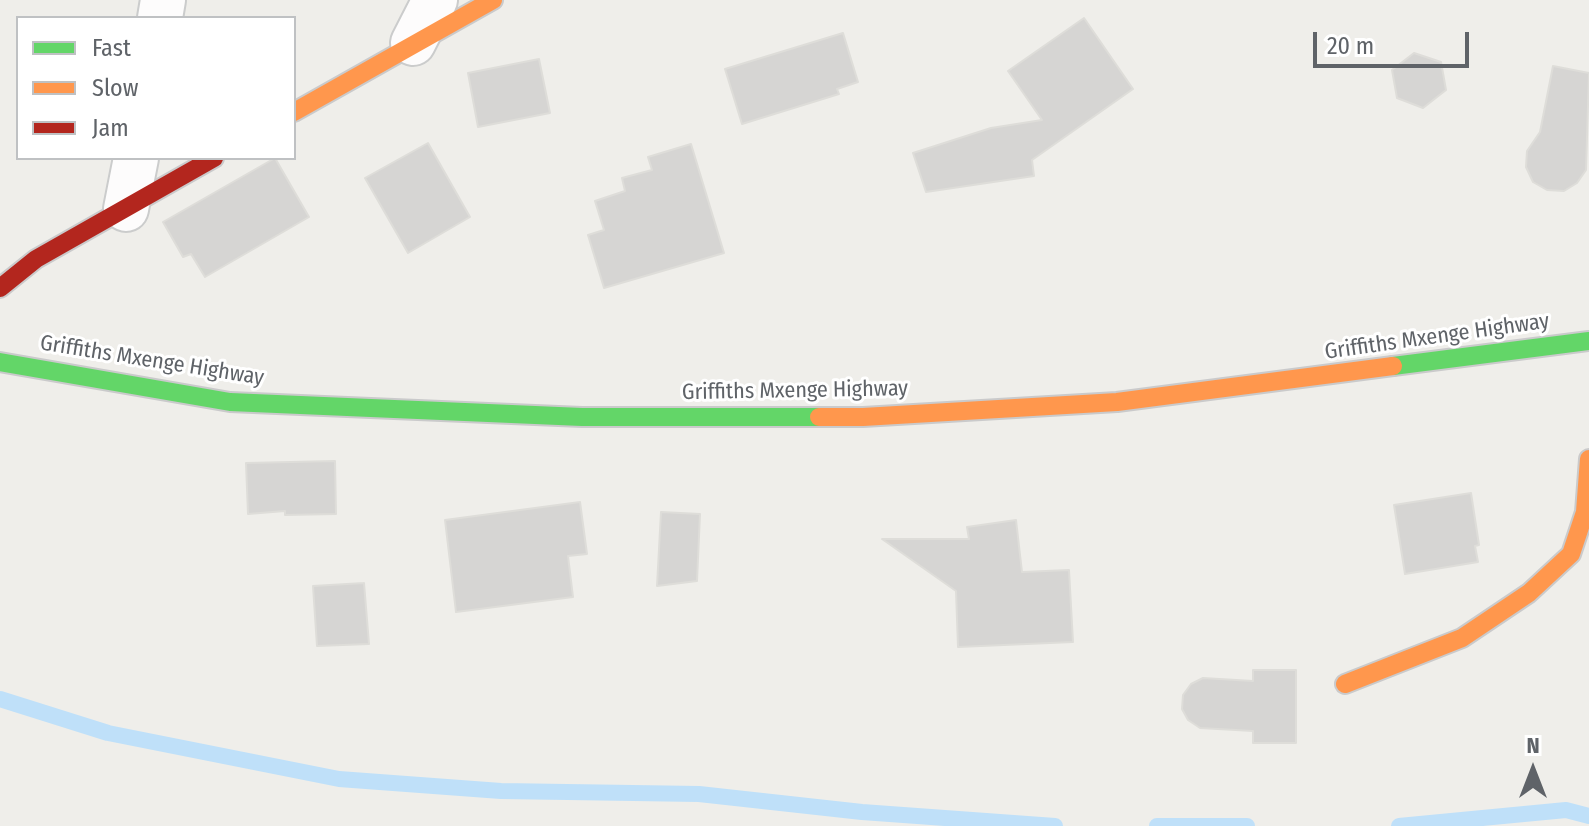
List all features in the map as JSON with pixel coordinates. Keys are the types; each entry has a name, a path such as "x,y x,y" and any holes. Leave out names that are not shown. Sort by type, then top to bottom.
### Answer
{"street":[{"path":"413,43 435,0"},
{"path":"296,111 493,0"},
{"path":"126,209 136,160"},
{"path":"0,288 36,259 211,160"},
{"name":"Griffiths Mxenge Highway","path":"0,362 230,402 582,417 863,417 1117,402 1589,341"},
{"path":"1345,684 1462,638 1529,593 1571,554 1585,512 1589,459"}],"building":[{"path":"1084,18 1133,89 1032,160 1034,176 926,192 913,153 991,128 1042,120 1008,71"},
{"path":"843,33 858,82 837,89 839,94 742,124 725,69"},
{"path":"1414,53 1441,62 1446,90 1423,108 1397,98 1392,70"},
{"path":"539,59 550,113 478,127 468,73"},
{"path":"1553,66 1589,73 1586,170 1577,183 1564,191 1547,190 1533,182 1526,167 1527,151 1540,132"},
{"path":"428,143 470,217 408,253 365,178"},
{"path":"691,144 724,253 604,288 588,235 604,230 595,201 625,191 622,178 652,170 648,157"},
{"path":"272,160 276,160 309,217 205,277 191,254 183,257 163,222"},
{"path":"335,461 336,514 285,515 285,511 248,514 246,463"},
{"path":"1471,493 1479,545 1475,546 1478,562 1405,574 1394,505"},
{"path":"580,502 587,554 568,556 573,597 456,612 445,520"},
{"path":"661,512 700,514 697,581 657,586"},
{"path":"1016,520 1022,572 1069,570 1073,642 958,647 956,591 882,539 969,539 967,527"},
{"path":"364,583 369,644 317,646 313,586"},
{"path":"1253,670 1296,670 1296,743 1253,743 1253,731 1200,728 1188,720 1182,709 1183,695 1191,684 1203,678 1253,681"}],"waterway":[{"path":"0,699 108,733 339,779 501,791 699,794 862,812 1055,826"},
{"path":"1399,826 1566,810 1589,816"},
{"path":"1157,826 1247,826"}],"traffic: fast":[{"path":"1393,366 1589,341"},
{"path":"0,362 230,402 582,417 819,417"}],"traffic: slow":[{"path":"296,111 493,0"},
{"path":"819,417 1117,402 1393,366"},
{"path":"1345,684 1462,638 1529,593 1571,554 1585,512 1589,459"}],"traffic: jam":[{"path":"0,288 36,259 210,160"}]}
